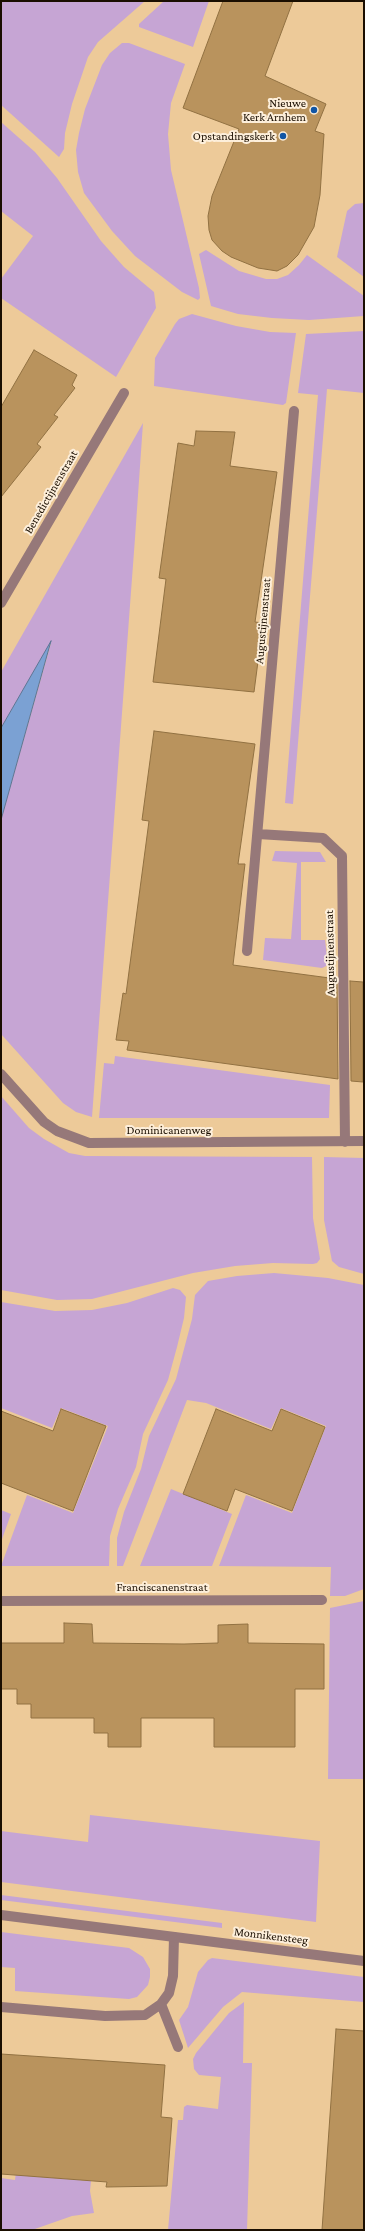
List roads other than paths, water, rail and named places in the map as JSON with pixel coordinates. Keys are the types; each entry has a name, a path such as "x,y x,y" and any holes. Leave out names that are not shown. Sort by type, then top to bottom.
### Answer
{"street":[{"name":"Benedictijnenstraat","path":"1,603 124,393"},
{"name":"Augustijnenstraat","path":"248,951 294,411"},
{"name":"Augustijnenstraat","path":"258,834 323,838 342,856 345,1142"},
{"name":"Dominicanenweg","path":"1,1074 44,1122 63,1134 89,1143 364,1141"},
{"name":"Franciscanenstraat","path":"1,1601 322,1600"},
{"name":"Monnikensteeg","path":"1,1915 364,1961"},
{"path":"1,2007 125,2017 145,2015 161,2004 169,1993 173,1976 174,1937"},
{"path":"161,2004 178,2047"}],"water":[{"path":"51,641 1,820 1,728"}],"place":[{"name":"Nieuwe Kerk Arnhem","path":"314,110"},
{"name":"Opstandingskerk","path":"283,136"}]}
